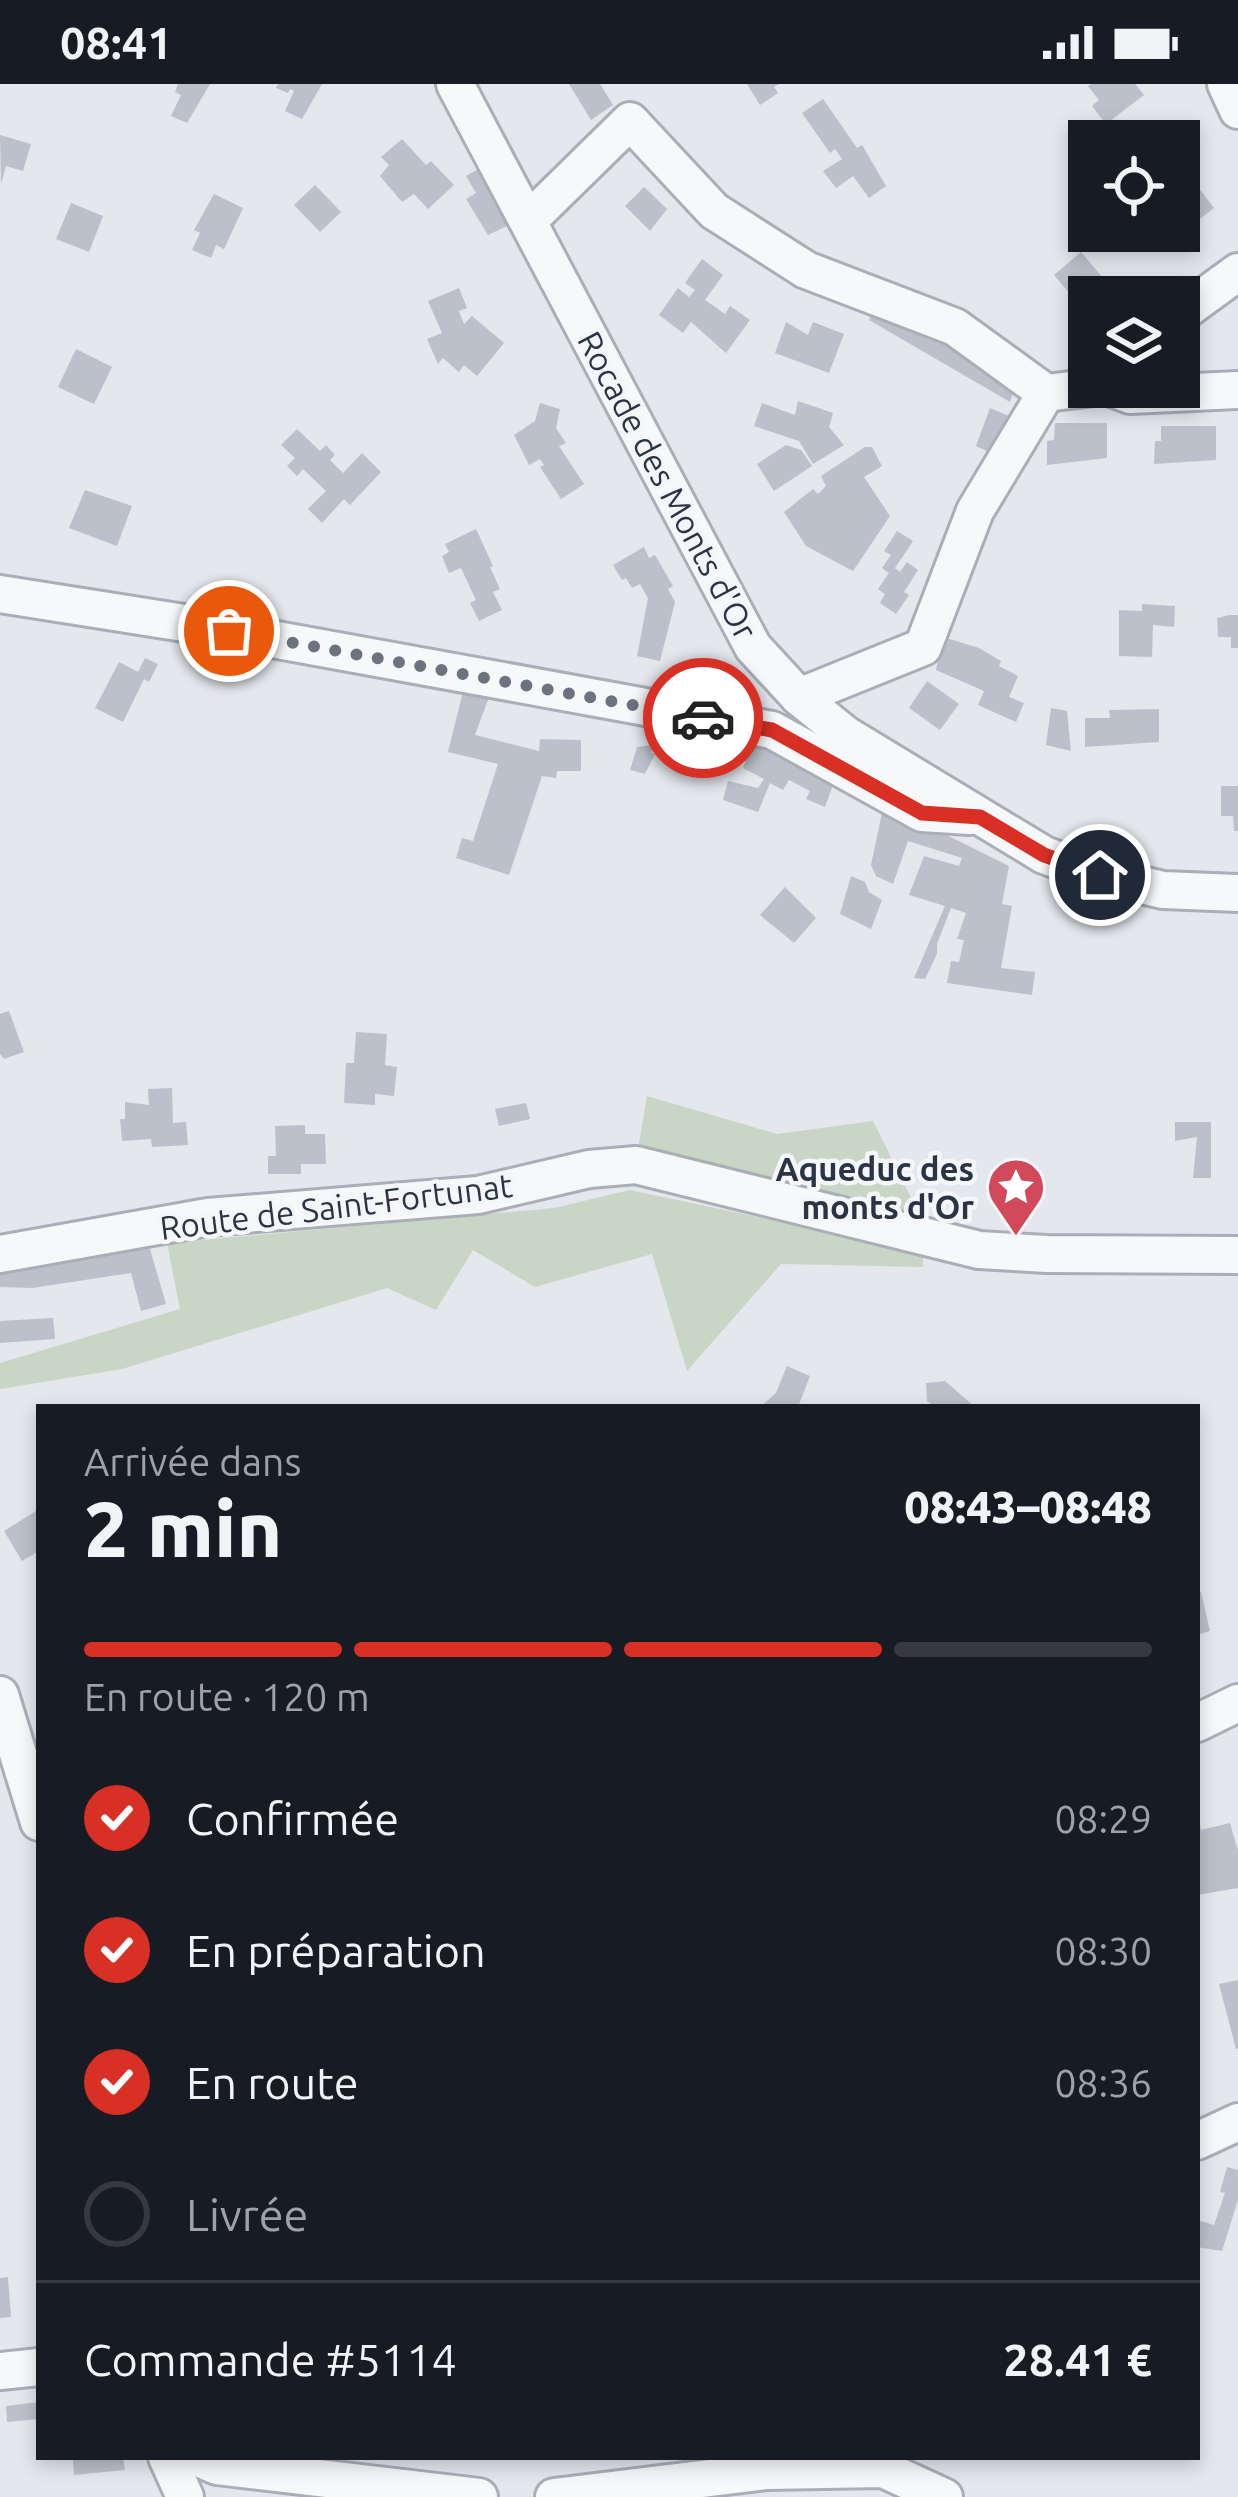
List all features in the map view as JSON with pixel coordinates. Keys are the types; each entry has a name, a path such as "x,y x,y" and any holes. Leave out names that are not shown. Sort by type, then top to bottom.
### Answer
{"street":[{"name":"Rocade des Monts d'Or","path":"455,84 753,647 799,697 846,735 1044,855 1163,890 1238,893"},
{"path":"1226,84 1238,110"},
{"path":"528,221 630,121 714,211 806,270 955,327 1046,393 1068,390"},
{"path":"1200,300 1238,272"},
{"path":"1200,392 1238,390"},
{"path":"799,697 923,647 975,512 1046,393"},
{"path":"0,594 772,730 922,813 980,817"},
{"name":"Route de Saint-Fortunat","path":"0,1254 208,1217 478,1195 589,1169 636,1165 979,1250 1238,1255"},
{"path":"0,1695 36,1812"},
{"path":"1200,1722 1238,1703"},
{"path":"1200,2139 1238,2122"},
{"path":"0,2371 36,2367"},
{"path":"168,2460 185,2497"},
{"path":"203,2460 217,2466 479,2497"},
{"path":"554,2497 767,2471 883,2469 944,2497"}],"green space":[{"path":"647,1096 777,1134 873,1121 924,1224 638,1149"},
{"path":"630,1190 923,1252 923,1267 781,1264 687,1371 652,1254 535,1287 473,1250 436,1310 387,1288 122,1369 0,1389 0,1363 180,1309 167,1243 554,1208"}],"building":[{"path":"178,84 210,84 187,123 171,116 181,95 175,92"},
{"path":"278,84 322,84 302,119 285,111 294,91 276,88"},
{"path":"569,84 600,84 613,105 591,120"},
{"path":"747,84 779,84 774,87 778,93 760,105"},
{"path":"1135,84 1144,95 1111,120 1103,120 1092,106 1099,100 1088,86"},
{"path":"823,99 857,148 862,145 886,186 869,198 853,176 836,188 823,171 842,159 835,149 830,153 802,113"},
{"path":"0,135 31,144 23,171 6,166 1,184"},
{"path":"402,139 454,185 428,209 414,194 402,202 380,176 389,165 381,157"},
{"path":"480,168 513,223 488,235 466,199 476,193 466,176"},
{"path":"315,185 341,212 320,232 294,205"},
{"path":"644,187 667,209 650,231 625,206"},
{"path":"1200,190 1214,208 1200,219"},
{"path":"214,194 243,208 224,249 216,245 211,258 192,250 200,233 194,230"},
{"path":"71,203 103,216 89,252 56,239"},
{"path":"1081,252 1101,276 1068,276 1068,291 1054,275"},
{"path":"702,259 723,275 705,300 725,314 730,306 750,320 726,353 691,322 683,333 659,315 678,288 689,297 695,290 685,283"},
{"path":"459,288 467,308 459,311 464,324 472,316 504,343 477,376 464,365 459,372 443,358 438,364 427,339 442,333 428,301"},
{"path":"877,303 1017,381 1010,402 869,320"},
{"path":"786,322 808,335 813,322 844,334 829,373 775,353"},
{"path":"76,349 112,367 94,404 58,387"},
{"path":"798,401 833,413 829,427 844,445 813,464 799,441 754,426 762,403 795,415"},
{"path":"540,403 560,409 556,428 566,443 559,446 584,484 561,499 540,467 544,465 540,459 529,465 514,435 535,421"},
{"path":"990,408 1009,416 993,454 976,446"},
{"path":"1055,423 1107,423 1107,458 1047,465 1047,441 1054,440"},
{"path":"1161,426 1216,426 1216,460 1154,464"},
{"path":"297,429 320,451 326,445 335,455 330,460 343,473 362,453 381,472 350,505 344,499 322,523 308,509 326,491 303,469 297,476 287,466 295,458 281,445"},
{"path":"786,445 801,450 812,466 774,491 757,464"},
{"path":"872,447 882,466 864,477 890,516 853,571 806,546 784,512 813,489 818,494 826,486 821,476"},
{"path":"85,490 132,506 117,546 69,528"},
{"path":"476,529 493,566 500,589 493,592 502,610 479,621 470,603 476,600 461,568 449,573 442,556 449,552 445,544"},
{"path":"897,531 913,541 895,568 900,572 907,562 918,570 896,614 880,603 885,594 878,589 889,573 882,568 891,555 884,551"},
{"path":"644,547 649,558 655,555 673,586 668,589 675,602 660,661 637,656 648,598 640,584 632,588 626,578 622,580 613,565"},
{"path":"1142,604 1175,606 1174,627 1153,625 1152,657 1119,656 1119,610 1142,611"},
{"path":"1238,615 1238,648 1231,648 1231,637 1218,637 1217,618"},
{"path":"943,637 979,648 1018,676 1009,697 1024,703 1016,722 978,705 984,691 936,670"},
{"path":"145,658 158,664 149,682 144,679 123,722 95,708 119,662 138,672"},
{"path":"927,681 959,704 940,730 909,708"},
{"path":"465,684 492,689 475,735 539,751 540,739 581,740 581,771 557,771 556,778 542,776 509,875 456,858 462,838 473,841 498,764 448,752"},
{"path":"1051,708 1067,711 1071,751 1046,745"},
{"path":"1159,709 1159,742 1085,747 1085,718 1110,718 1109,710"},
{"path":"685,730 758,734 834,782 825,807 806,799 810,791 789,780 783,790 770,783 758,812 723,800 728,781 758,788 764,779 743,768 746,761 727,754 722,766 683,754 678,749"},
{"path":"653,745 651,753 655,754 645,774 630,770 637,747"},
{"path":"1221,786 1238,786 1238,831 1234,831 1233,816 1221,816"},
{"path":"892,808 1009,866 1002,904 1012,906 1001,968 1035,972 1032,995 947,983 951,961 959,962 964,940 957,939 966,913 951,908 925,979 914,978 945,906 909,895 924,856 959,866 962,858 908,841 893,884 876,876 871,865 882,813"},
{"path":"851,876 865,882 869,892 882,900 871,929 840,914"},
{"path":"785,887 816,918 794,943 760,915"},
{"path":"9,1011 24,1052 4,1059 0,1014"},
{"path":"356,1032 387,1034 385,1065 397,1067 394,1096 375,1094 375,1105 344,1103 346,1063 354,1063"},
{"path":"172,1088 173,1123 186,1122 188,1145 152,1147 151,1139 122,1141 120,1119 125,1119 125,1102 149,1105 148,1089"},
{"path":"526,1103 530,1119 499,1126 495,1109"},
{"path":"1175,1122 1211,1122 1211,1178 1193,1178 1197,1137 1175,1141"},
{"path":"305,1125 305,1134 325,1134 326,1164 301,1164 301,1174 268,1174 268,1156 276,1156 275,1126"},
{"path":"148,1242 166,1304 141,1311 131,1273 32,1288 0,1287 0,1266"},
{"path":"53,1318 55,1339 0,1343 0,1321"},
{"path":"787,1366 810,1376 799,1404 763,1404 776,1393"},
{"path":"945,1381 972,1404 931,1404 926,1383"},
{"path":"36,1511 36,1553 22,1561 4,1531"},
{"path":"1200,1592 1210,1631 1200,1634"},
{"path":"1230,1823 1238,1851 1238,1888 1200,1894 1200,1826 1201,1830"},
{"path":"1238,1980 1238,2049 1236,2049 1219,1984"},
{"path":"1227,2167 1238,2170 1238,2200 1222,2251 1200,2247 1200,2221 1214,2225 1225,2193 1220,2192"},
{"path":"8,2277 11,2317 0,2318 0,2278"},
{"path":"36,2402 36,2419 7,2422 6,2406"},
{"path":"73,2460 123,2460 125,2470 74,2475"}],"way so far":[{"path":"229,631 703,718"}],"place":[{"name":"Aqueduc des monts d'Or","path":"1016,1238"}],"route":[{"path":"703,718 772,730 922,813 980,817 1044,855 1100,875"}]}
